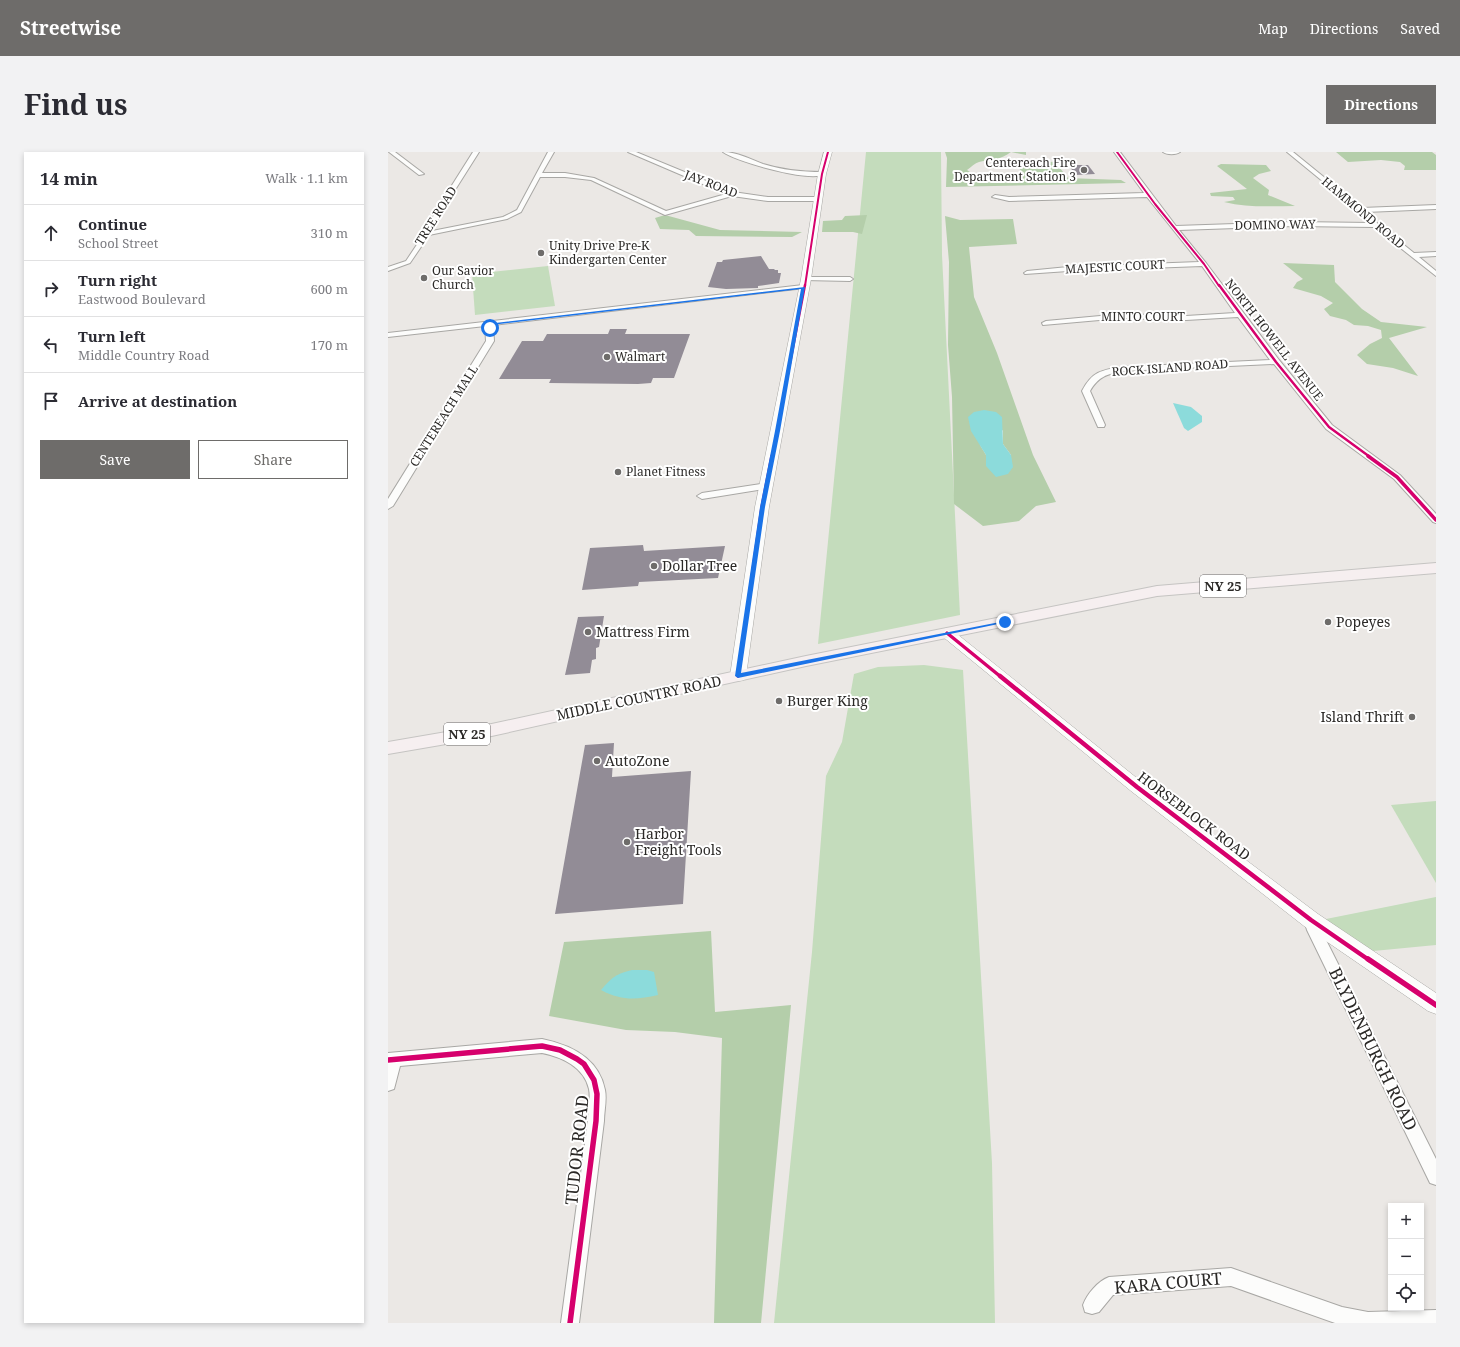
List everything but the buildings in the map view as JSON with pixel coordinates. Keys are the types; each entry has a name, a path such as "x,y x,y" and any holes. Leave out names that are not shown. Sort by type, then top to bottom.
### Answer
{"main road":[{"name":"MIDDLE COUNTRY ROAD","path":"388,748 487,731 738,676 1157,591 1436,568"}],"street":[{"path":"392,152 421,174"},
{"name":"TREE ROAD","path":"388,269 408,262 427,234 440,209 476,152"},
{"path":"427,234 511,216 522,208 551,152"},
{"name":"JAY ROAD","path":"631,152 732,194 768,199 818,199"},
{"path":"726,152 772,169 795,173 822,174"},
{"path":"738,676 762,507 804,283 822,174 828,152"},
{"name":"NORTH HOWELL AVENUE","path":"1117,152 1204,264 1276,362 1329,427 1397,477 1436,520"},
{"path":"1166,152 1177,152"},
{"name":"HAMMOND ROAD","path":"1290,152 1436,274"},
{"path":"538,175 571,176 592,179 666,213 732,194"},
{"path":"995,197 1009,199 1150,195"},
{"path":"1361,210 1436,207"},
{"name":"DOMINO WAY","path":"1175,228 1295,224 1376,225"},
{"path":"1414,255 1436,254"},
{"name":"MAJESTIC COURT","path":"1027,273 1068,269 1204,264"},
{"path":"388,335 489,324 804,283 850,279"},
{"name":"MINTO COURT","path":"1046,323 1122,316 1186,318 1240,315"},
{"name":"CENTEREACH MALL","path":"388,506 490,340 489,324"},
{"name":"ROCK ISLAND ROAD","path":"1101,425 1086,391 1090,382 1097,375 1105,372 1122,369 1276,362"},
{"path":"702,496 767,486"},
{"name":"HORSEBLOCK ROAD","path":"947,633 1137,787 1311,920 1436,1005"},
{"name":"BLYDENBURGH ROAD","path":"1311,920 1314,930 1436,1177"},
{"name":"TUDOR ROAD","path":"391,1060 542,1046 558,1048 567,1052 575,1056 587,1068 597,1090 596,1121 570,1323"},
{"path":"388,1084 391,1060"},
{"name":"KARA COURT","path":"1092,1305 1109,1286 1231,1277 1342,1316 1368,1321 1436,1319"}],"green space":[{"path":"866,152 941,152 942,255 960,615 818,644"},
{"path":"945,152 1011,152 1000,158 973,165 967,170 986,177 1017,175 1022,172 1018,167 1030,161 1055,162 1068,178 1121,180 1126,183 946,187 947,158"},
{"path":"1011,152 1026,152 1026,155"},
{"path":"1336,152 1432,152 1436,155 1436,170 1404,170 1405,166 1400,162 1381,160 1348,162"},
{"path":"1221,164 1266,165 1271,171 1259,174 1253,178 1269,190 1268,195 1295,206 1233,204 1224,202 1235,200 1233,197 1211,196 1210,193 1247,189 1217,166"},
{"path":"665,215 720,230 802,232 792,237 696,236 689,230 660,229 655,218"},
{"path":"867,215 862,234 853,232 822,232 823,221 842,220 845,216"},
{"path":"945,216 960,220 1013,219 1017,244 969,247 974,297 997,353 1033,455 1056,502 1036,506 1019,521 983,526 954,504 952,397 948,345 949,262","holes":["1003,430 1003,444 1011,455 986,466 986,455 980,445"]},
{"path":"1283,263 1334,265 1335,282 1362,309 1381,322 1427,327 1389,338 1418,376 1393,368 1367,364 1357,355 1370,344 1382,338 1381,330 1368,326 1354,325 1346,320 1330,316 1324,309 1333,303 1321,296 1293,288 1297,282 1303,279"},
{"path":"548,266 555,306 475,315 472,274"},
{"path":"924,665 963,670 992,1163 995,1323 774,1323 812,952 826,776 842,742 854,674 878,667"},
{"path":"1436,801 1436,883 1391,805"},
{"path":"1436,897 1436,945 1363,952 1321,920"},
{"path":"711,931 715,1012 791,1005 761,1323 714,1323 722,1038 675,1032 626,1030 549,1016 564,942"}],"water":[{"path":"1173,403 1191,407 1202,416 1202,422 1188,431 1184,428"},
{"path":"984,410 996,412 1002,417 1003,444 1011,455 1013,467 1008,474 996,477 986,466 986,455 971,431 968,417 974,412"},
{"path":"632,970 647,970 654,972 658,995 636,999 622,998 601,990 615,977"}],"cycle path":[{"path":"738,676 762,507 806,279 822,174 828,152"},
{"path":"1117,152 1155,204 1204,264 1276,362 1329,427 1397,477 1436,520"},
{"path":"947,633 1137,787 1311,920 1436,1005"},
{"path":"388,1060 542,1046 560,1050 569,1054 584,1064 589,1071 597,1090 596,1121 570,1323"}],"place":[{"name":"Centereach Fire Department Station 3","path":"1084,170"},
{"name":"Unity Drive Pre-K Kindergarten Center","path":"541,253"},
{"name":"Our Savior Church","path":"424,278"},
{"name":"Walmart","path":"607,357"},
{"name":"Planet Fitness","path":"618,472"},
{"name":"Dollar Tree","path":"654,566"},
{"name":"Popeyes","path":"1328,622"},
{"name":"Mattress Firm","path":"588,632"},
{"name":"Burger King","path":"779,701"},
{"name":"Island Thrift","path":"1412,717"},
{"name":"AutoZone","path":"597,761"},
{"name":"Harbor Freight Tools","path":"627,842"}],"route":[{"path":"490,328 489,324 803,288 778,431 762,507 738,676 1005,622"}]}
